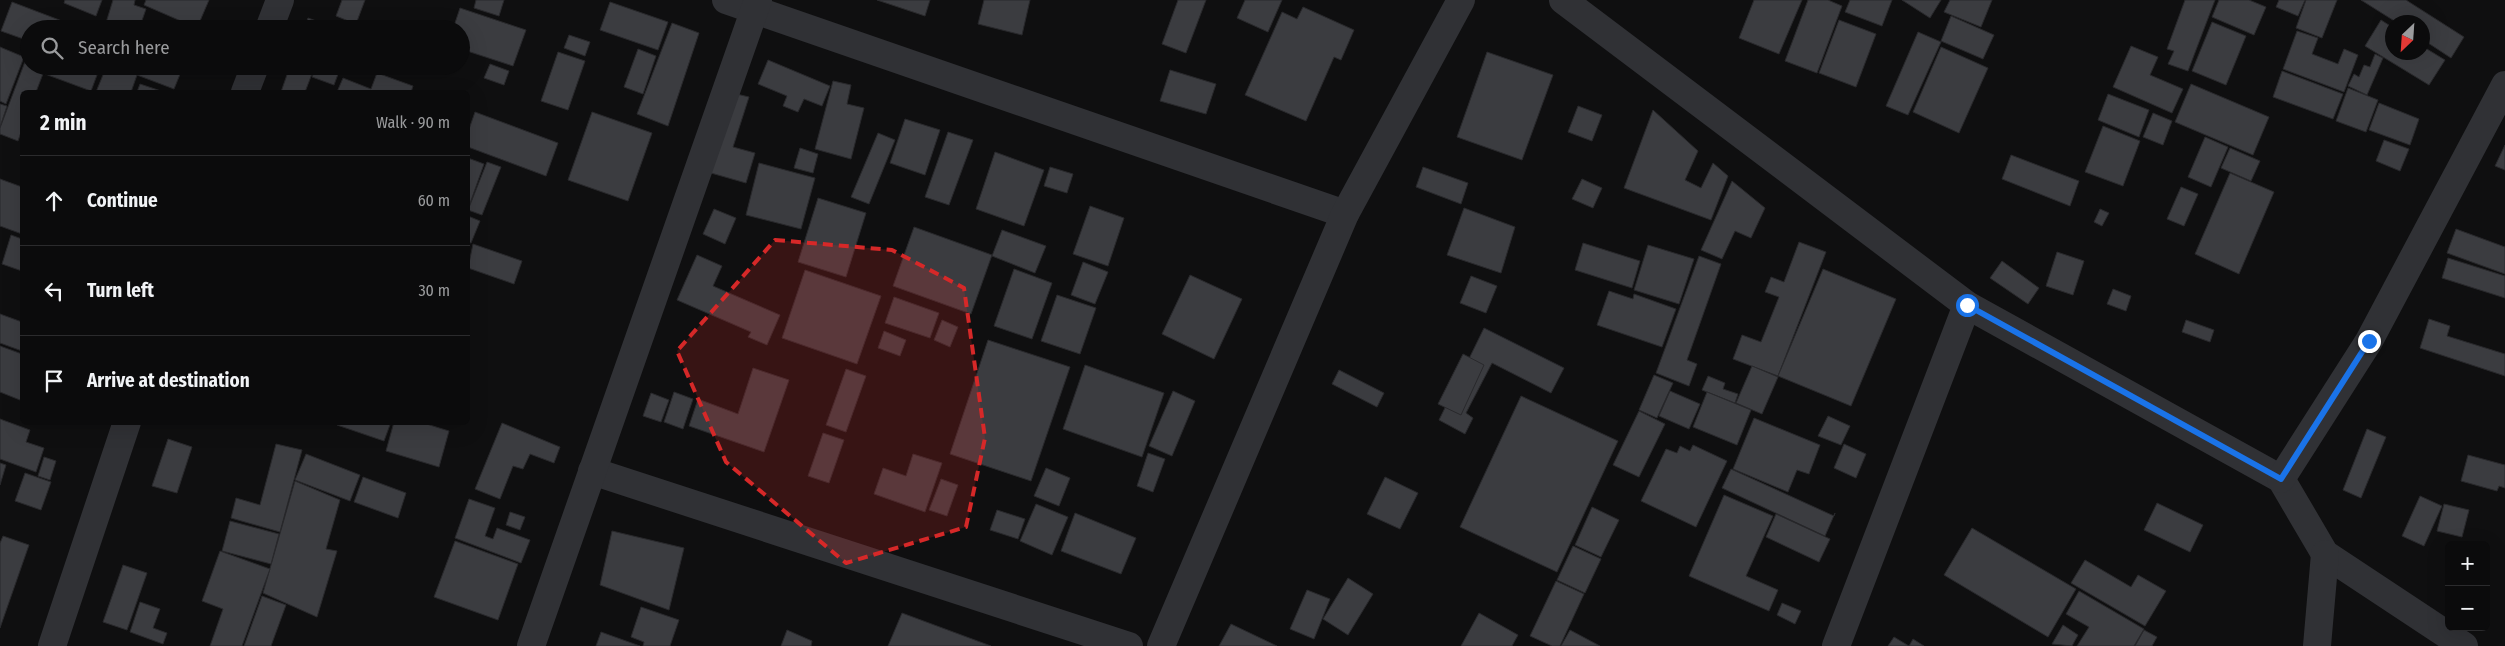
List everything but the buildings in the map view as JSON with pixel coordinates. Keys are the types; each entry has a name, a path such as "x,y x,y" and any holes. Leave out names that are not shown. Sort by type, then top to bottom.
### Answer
{"street":[{"path":"272,20 280,0"},
{"path":"726,0 757,5 1345,214"},
{"path":"1162,646 1345,214 1460,0"},
{"path":"1563,0 1967,305 2281,479 2325,554 2464,646"},
{"path":"530,646 757,5"},
{"path":"246,90 252,75"},
{"path":"2281,479 2369,341 2505,86"},
{"path":"1836,646 1967,305"},
{"path":"52,646 125,425"},
{"path":"592,471 1129,646"},
{"path":"2317,646 2325,554"}],"highlighted area":[{"path":"775,240 892,250 964,288 985,438 966,527 846,563 726,462 677,351"}],"route":[{"path":"1967,305 2281,479 2369,341"}]}
